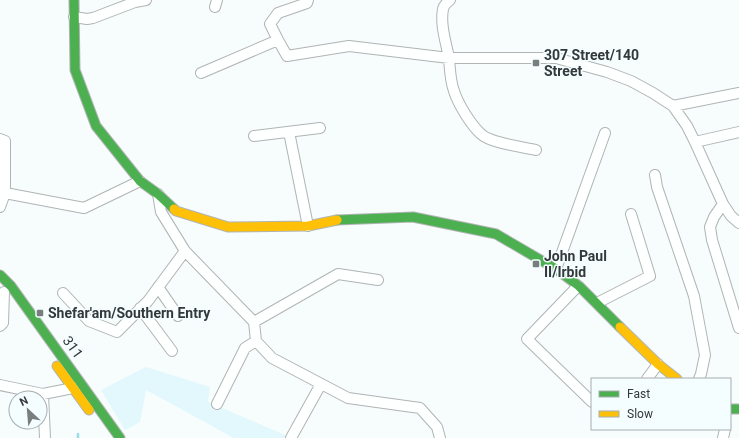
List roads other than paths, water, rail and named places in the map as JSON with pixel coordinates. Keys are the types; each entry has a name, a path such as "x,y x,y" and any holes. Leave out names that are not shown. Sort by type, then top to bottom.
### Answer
{"street":[{"path":"74,0 75,70 96,126 140,181 158,194 176,211 228,227 308,226 340,220 413,217 496,234 556,269 578,286 658,364 676,378"},
{"path":"74,17 87,19 93,18 135,2 146,0"},
{"path":"308,0 307,3 278,13 270,24 287,56 349,46 449,58 556,58 607,72 653,93 673,106 687,126 723,204 731,216 739,223"},
{"path":"450,0 444,4 443,31 449,58 450,76 454,91 466,115 482,134 490,140 536,150"},
{"path":"201,74 278,40"},
{"path":"673,106 739,92"},
{"path":"254,136 320,128"},
{"path":"289,132 308,226"},
{"path":"695,142 739,132"},
{"path":"556,269 605,133"},
{"path":"0,139 5,141 5,193 0,207"},
{"path":"655,175 656,187 694,296 705,355 699,378"},
{"path":"5,193 84,208 140,181"},
{"path":"158,194 161,212 185,251 254,322 256,341 272,358 348,398 420,408 437,427 440,438"},
{"path":"723,204 714,217 710,227 712,240 739,328"},
{"path":"597,303 650,276 631,214"},
{"path":"62,293 89,321 117,332 148,301 185,251"},
{"path":"254,322 338,274 378,280"},
{"name":"311","path":"0,275 11,286 77,385 95,419"},
{"path":"578,286 527,339 591,401"},
{"path":"158,287 178,316"},
{"path":"2,290 13,305"},
{"path":"0,326 3,323 2,290"},
{"path":"140,308 172,351"},
{"path":"217,404 245,348 256,341"},
{"name":"311","path":"50,356 77,385 120,438"},
{"path":"648,378 658,364"},
{"path":"291,438 321,384"},
{"path":"0,385 24,390"},
{"path":"48,393 77,385"}],"place":[{"name":"307 Street/140 Street","path":"536,63"},
{"name":"John Paul II/Irbid","path":"536,264"},
{"name":"Shefar'am/Southern Entry","path":"40,313"}]}
